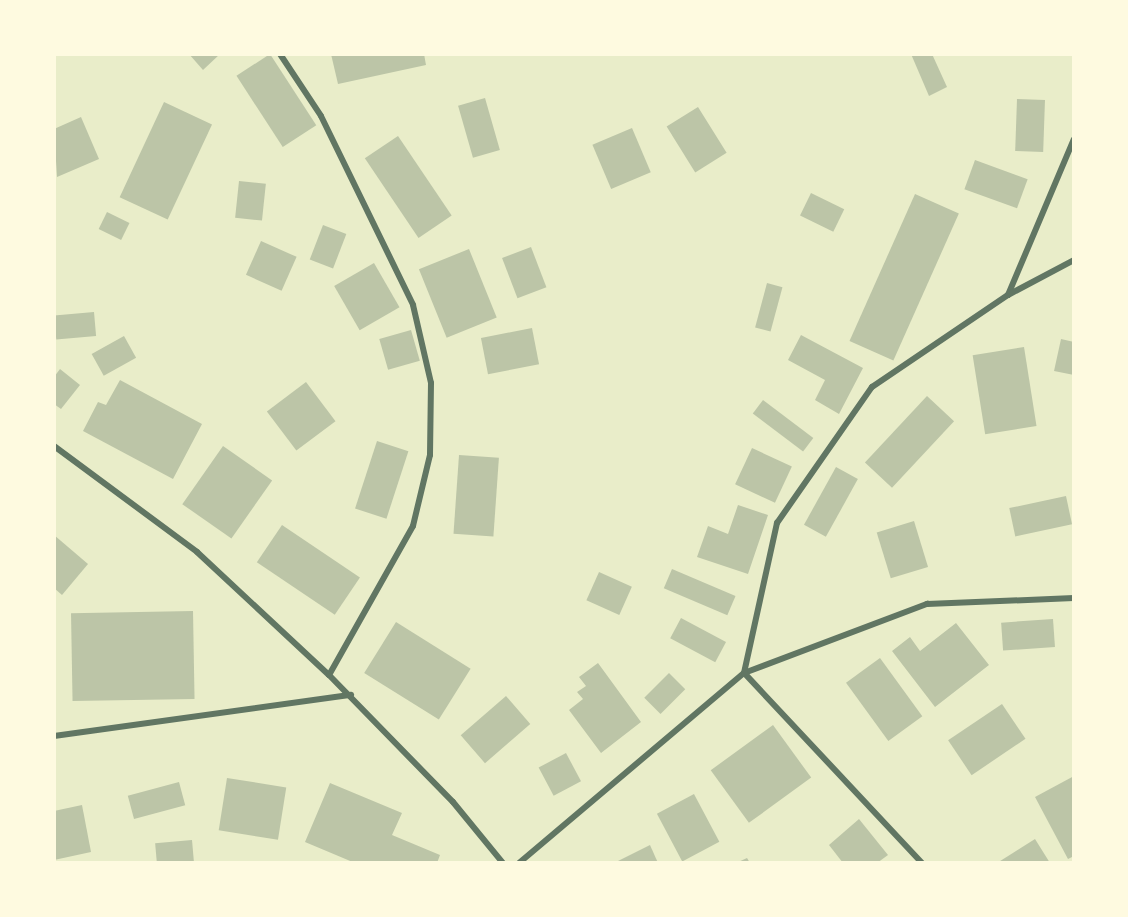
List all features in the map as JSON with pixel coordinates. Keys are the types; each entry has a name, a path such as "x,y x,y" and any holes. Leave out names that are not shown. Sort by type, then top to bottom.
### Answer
{"street":[{"path":"280,54 321,116 409,296 431,383 430,455 413,526 329,675"},
{"path":"1008,295 1074,139"},
{"path":"744,673 777,523 872,387 1008,295 1074,260"},
{"path":"54,446 197,552 351,695 503,863"},
{"path":"519,863 744,673 927,604 1074,598"},
{"path":"744,673 922,863"},
{"path":"54,736 351,695"}],"building":[{"path":"189,54 220,54 203,70"},
{"path":"270,54 316,125 283,147 236,76"},
{"path":"331,54 424,54 426,65 338,84"},
{"path":"911,54 932,54 947,87 929,96"},
{"path":"485,98 500,150 473,158 458,106"},
{"path":"1017,99 1045,100 1043,152 1015,151"},
{"path":"164,102 212,124 168,220 120,197"},
{"path":"698,107 727,153 695,172 667,127"},
{"path":"81,117 99,159 57,177 54,129"},
{"path":"632,128 651,172 611,189 592,145"},
{"path":"398,136 452,216 419,238 365,158"},
{"path":"975,160 1028,179 1017,208 964,189"},
{"path":"239,181 266,184 262,221 235,218"},
{"path":"811,193 844,209 833,232 800,215"},
{"path":"915,194 959,214 893,361 850,341"},
{"path":"107,212 129,223 121,240 99,229"},
{"path":"323,225 346,234 333,269 310,260"},
{"path":"261,241 297,257 282,291 246,275"},
{"path":"531,247 546,287 517,298 502,258"},
{"path":"469,249 497,318 447,338 419,269"},
{"path":"374,263 400,307 360,330 334,286"},
{"path":"767,283 782,287 771,332 755,327"},
{"path":"94,312 96,336 56,339 54,315"},
{"path":"532,328 539,364 488,374 481,338"},
{"path":"411,330 420,361 388,370 379,339"},
{"path":"801,335 863,368 839,414 815,400 825,380 788,360"},
{"path":"124,336 136,358 104,376 92,354"},
{"path":"1061,339 1074,342 1074,375 1054,371"},
{"path":"1024,347 1037,426 985,434 973,355"},
{"path":"60,369 80,385 61,409 54,404 54,377"},
{"path":"120,380 202,424 173,479 83,431 98,402 106,405"},
{"path":"306,382 335,421 296,451 267,411"},
{"path":"927,396 954,421 892,488 865,463"},
{"path":"763,400 813,438 803,451 753,414"},
{"path":"377,441 408,451 386,519 355,509"},
{"path":"223,446 272,480 231,539 182,504"},
{"path":"752,448 792,467 775,503 735,484"},
{"path":"459,455 499,458 493,537 453,534"},
{"path":"836,467 858,479 826,537 804,525"},
{"path":"1066,496 1072,524 1015,536 1009,508"},
{"path":"738,505 768,515 748,574 697,557 708,526 728,534"},
{"path":"914,521 928,567 891,578 877,532"},
{"path":"282,525 360,578 335,615 257,562"},
{"path":"54,535 88,564 62,595 54,588"},
{"path":"672,569 736,596 727,615 664,588"},
{"path":"599,572 632,587 619,615 586,600"},
{"path":"193,611 195,699 73,701 71,613"},
{"path":"681,618 726,642 715,662 670,638"},
{"path":"1053,619 1055,647 1003,651 1001,623"},
{"path":"396,622 471,669 439,720 364,673"},
{"path":"956,623 989,665 935,707 892,651 910,637 920,651"},
{"path":"880,658 922,716 888,741 846,683"},
{"path":"598,663 641,722 601,753 569,710 583,699 577,692 586,686 579,677"},
{"path":"669,673 685,689 661,714 644,698"},
{"path":"506,696 530,724 485,763 461,735"},
{"path":"1002,704 1025,739 972,775 948,740"},
{"path":"773,725 811,778 749,823 711,770"},
{"path":"566,753 581,781 554,796 539,768"},
{"path":"1074,776 1074,856 1068,859 1035,797"},
{"path":"227,778 286,787 278,840 219,830"},
{"path":"179,782 185,805 134,819 128,796"},
{"path":"330,783 402,813 392,835 440,855 437,863 355,863 305,842"},
{"path":"694,794 719,842 682,861 657,814"},
{"path":"82,805 91,852 54,860 54,811"},
{"path":"859,819 888,855 877,863 843,863 829,845"},
{"path":"1035,839 1050,863 997,863"},
{"path":"192,840 194,863 157,863 155,843"},
{"path":"650,845 658,863 614,863"},
{"path":"747,858 750,863 736,863"}]}
